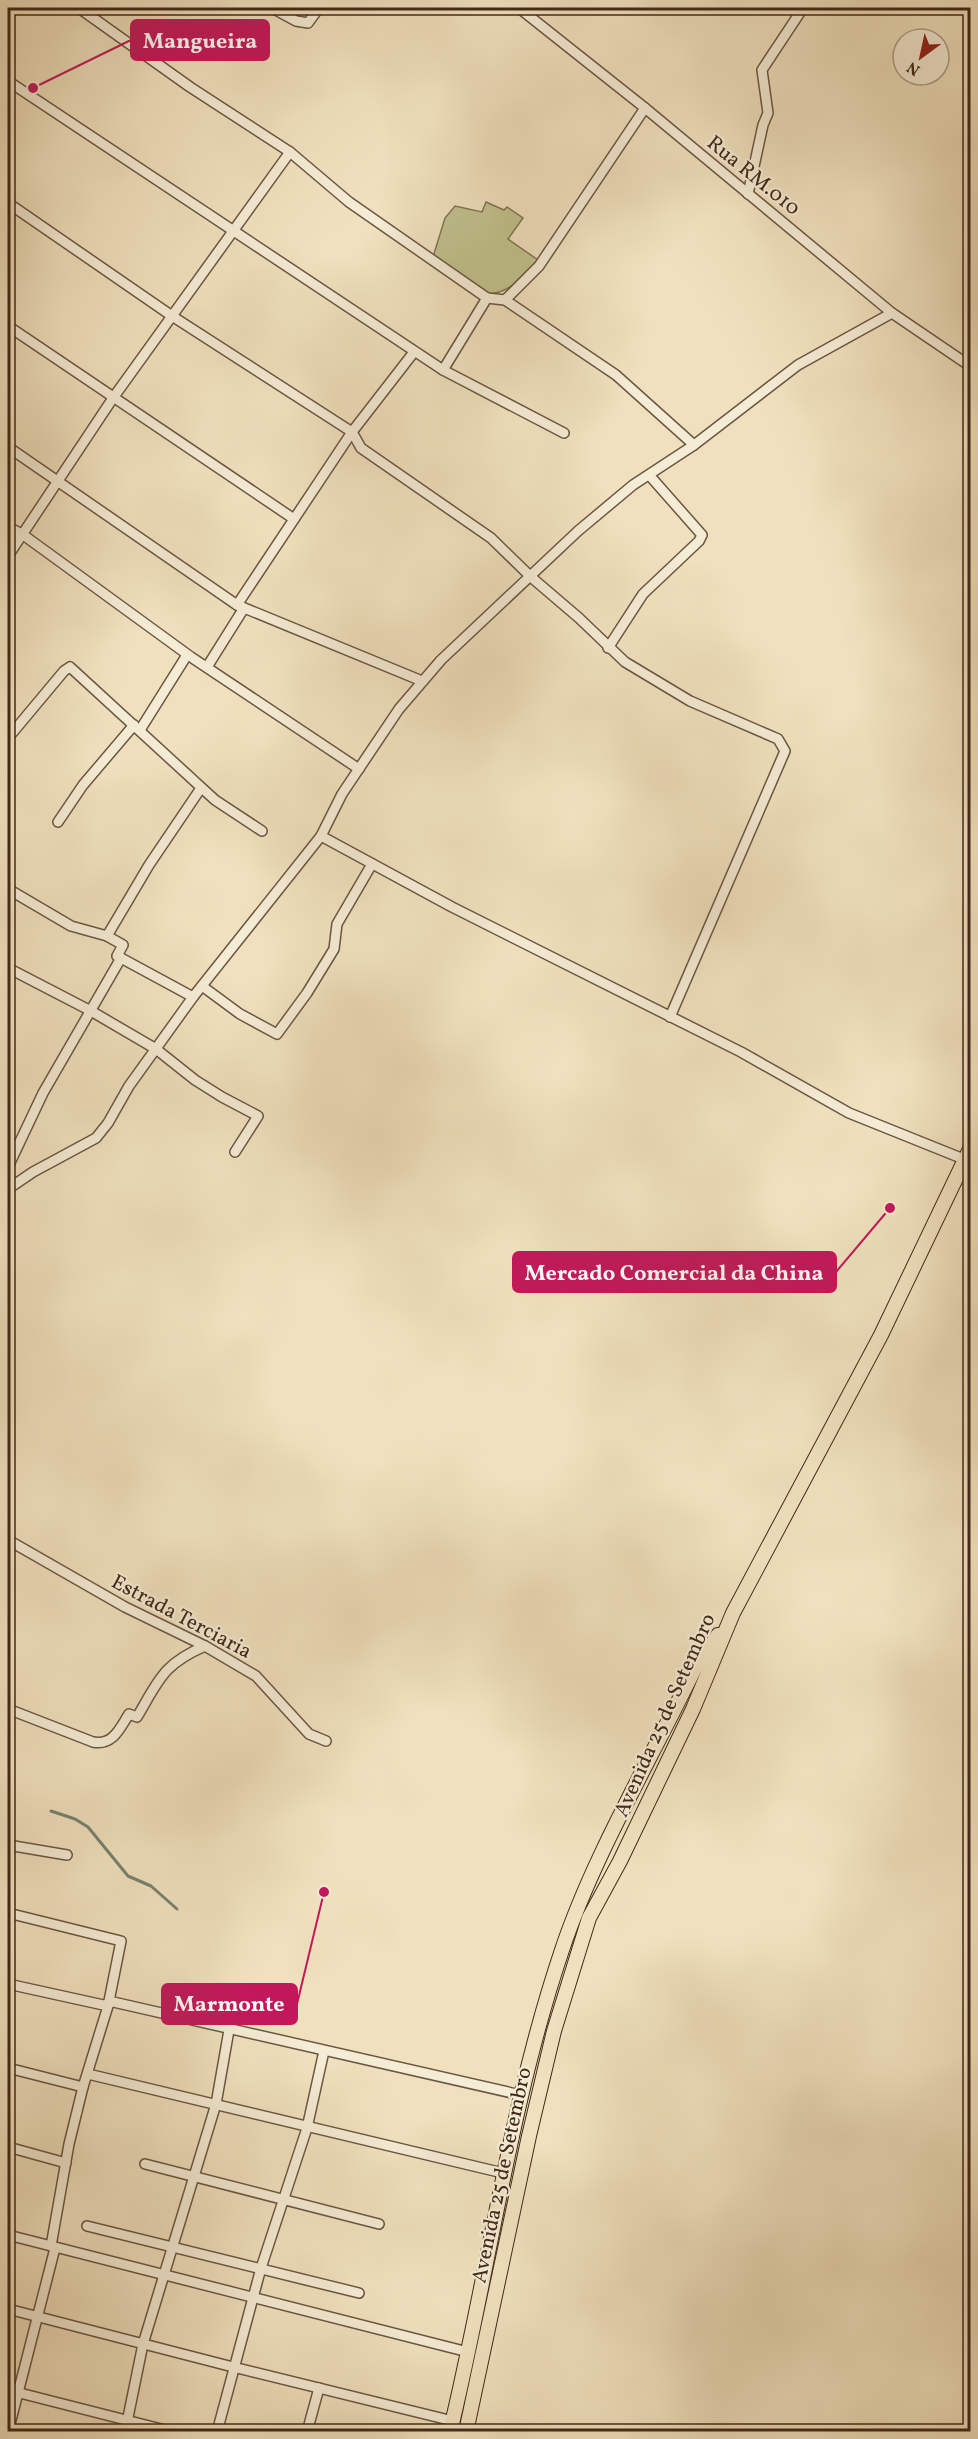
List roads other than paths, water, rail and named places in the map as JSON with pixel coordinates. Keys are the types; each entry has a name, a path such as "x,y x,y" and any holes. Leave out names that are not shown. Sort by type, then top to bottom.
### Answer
{"highway":[{"path":"734,1613 881,1335 968,1154"},
{"name":"Avenida 25 de Setembro","path":"451,2426 521,2095 562,1948 583,1895 695,1668 734,1613"},
{"name":"Avenida 25 de Setembro","path":"466,2432 532,2124 554,2031 582,1939 589,1918 621,1861 693,1709 734,1613"}],"street":[{"path":"78,8 157,64 290,152 349,202 487,298 505,300 616,375 694,445"},
{"path":"272,8 296,21 308,23 319,8"},
{"name":"Rua RM.010","path":"519,8 645,108 892,313 970,366"},
{"path":"748,194 763,125 768,113 762,70 803,8"},
{"path":"8,81 232,232 443,370 564,433"},
{"path":"505,300 539,266 645,108"},
{"path":"8,556 113,398 290,152"},
{"path":"8,203 172,316 352,432 361,448 491,538 531,578 579,618 625,662 690,701 778,739 785,751 670,1017"},
{"path":"443,370 487,298"},
{"path":"415,691 434,668 578,531 633,485 694,445 798,365 892,313"},
{"path":"8,326 294,519"},
{"path":"207,667 240,606 294,519 352,432 414,351"},
{"path":"8,447 240,606 422,681"},
{"path":"608,648 643,594 699,541 702,535 650,476"},
{"path":"8,527 22,534 187,655 359,769"},
{"path":"58,822 83,785 137,728 187,655"},
{"path":"8,738 63,671 70,667 215,800 262,831"},
{"path":"8,1189 33,1172 96,1138 193,997 321,836 342,794 399,709 434,668"},
{"path":"107,936 149,865 201,788"},
{"path":"321,836 462,912 741,1052 849,1113 968,1154"},
{"path":"202,986 240,1014 277,1034 297,1008 334,949 337,924 372,864"},
{"path":"8,889 71,926 107,936 123,945 117,956 193,997"},
{"path":"8,1167 43,1093 121,958"},
{"path":"8,970 92,1011 156,1049 213,1092 258,1116 235,1152"},
{"name":"Estrada Terciaria","path":"8,1540 126,1607 205,1646 256,1676 309,1734 326,1741"},
{"path":"8,1709 93,1742 104,1743 116,1734 129,1714 137,1717 172,1664 185,1654 205,1646"},
{"path":"8,1845 67,1856"},
{"path":"8,1913 121,1941 108,2003 83,2087 66,2163 39,2317 8,2432"},
{"path":"8,1984 108,2003 521,2095"},
{"path":"125,2432 143,2344 216,2104 229,2030"},
{"path":"217,2432 261,2268 307,2128 324,2051"},
{"path":"8,2068 83,2087"},
{"path":"88,2074 503,2173"},
{"path":"8,2147 66,2163"},
{"path":"145,2164 192,2178 379,2224"},
{"path":"87,2226 359,2293"},
{"path":"8,2235 468,2352"},
{"path":"8,2309 319,2388 451,2426"},
{"path":"307,2432 319,2388"},
{"path":"8,2390 173,2432"}],"waterway":[{"path":"51,1811 75,1819 88,1827 128,1876 151,1886 177,1909"}],"place":[{"name":"Mangueira","path":"33,88"},
{"name":"Mercado Comercial da China","path":"890,1208"},
{"name":"Marmonte","path":"324,1892"}]}
